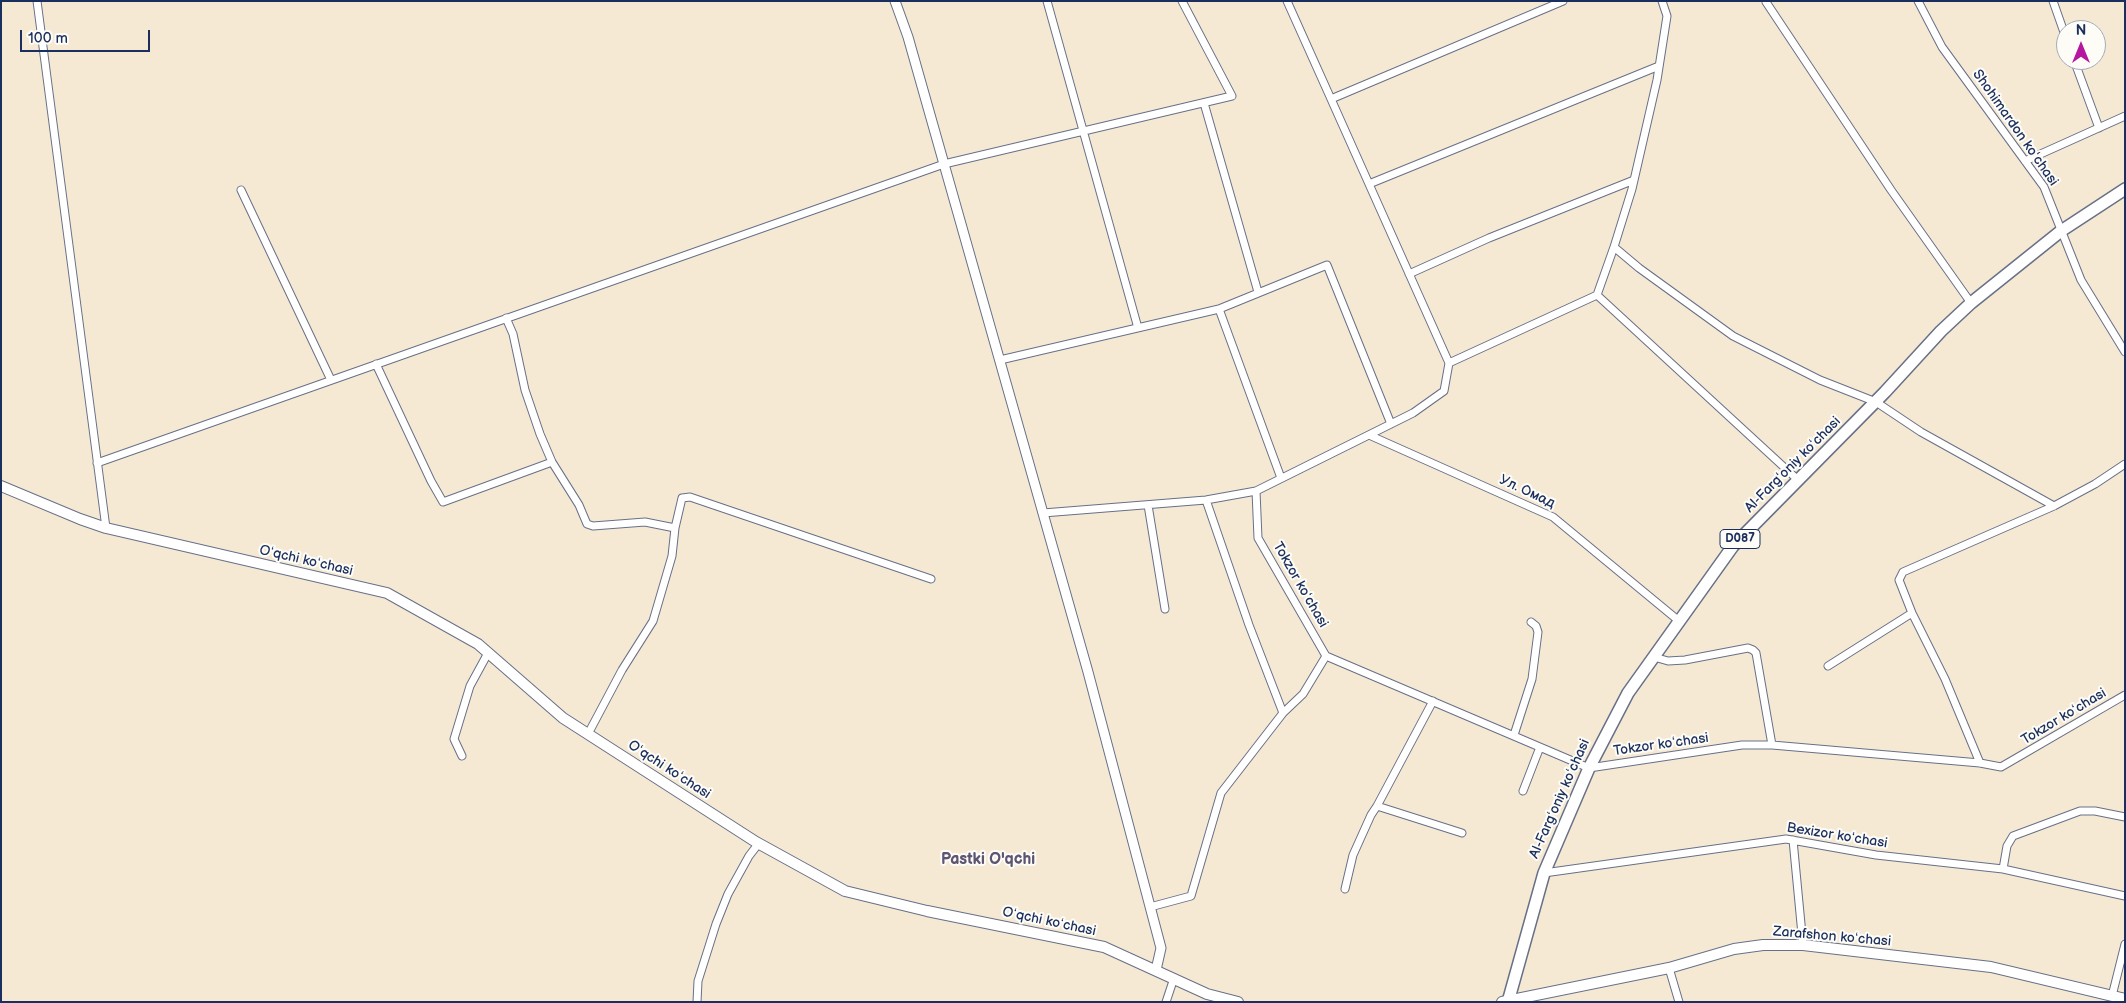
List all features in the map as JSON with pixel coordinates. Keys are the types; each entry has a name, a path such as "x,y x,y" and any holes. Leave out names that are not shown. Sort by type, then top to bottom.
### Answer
{"main road":[{"name":"Al-Fargʻoniy koʻchasi","path":"1506,1001 1544,873 1588,768 1628,693 1733,546 1876,402 1941,331 1971,303 2061,231 2125,189"},
{"name":"Oʻqchi koʻchasi","path":"1,486 80,520 106,528 387,593 478,644 563,718 759,844 845,891 927,911 1104,948 1207,994 1238,1002"},
{"name":"Zarafshon koʻchasi","path":"1506,1001 1669,968 1734,949 1763,945 1803,945 1992,967 2125,999"}],"street":[{"path":"37,1 106,528"},
{"path":"895,1 908,37 1000,360 1162,948 1156,970"},
{"path":"1047,1 1138,328"},
{"path":"97,463 944,164 1232,96 1182,1"},
{"path":"1043,513 1206,500 1256,490 1413,413 1444,391 1449,363 1287,1"},
{"path":"1331,99 1563,1"},
{"path":"1449,363 1597,295 1634,180 1659,66 1667,16 1662,1"},
{"name":"Shohimardon koʻchasi","path":"1918,1 1942,47 2044,187 2081,280 2125,352"},
{"path":"2053,1 2060,20"},
{"path":"1766,2 1886,182 1971,303"},
{"path":"1369,184 1659,66"},
{"path":"2078,70 2099,128"},
{"path":"1204,103 1258,292"},
{"path":"2025,161 2125,116"},
{"path":"1410,274 1488,238 1634,180"},
{"path":"241,190 330,380"},
{"path":"1614,247 1639,268 1733,336 1820,380 1876,402 1921,432 2054,506"},
{"path":"1000,360 1219,310 1258,292 1327,265 1391,424"},
{"path":"1597,295 1798,480"},
{"path":"1219,310 1282,478"},
{"path":"506,318 513,334 525,390 552,462 579,505 587,524 593,526 645,522 675,528"},
{"path":"376,364 443,502 552,462"},
{"name":"Ул. Омад","path":"1369,435 1552,517 1680,620"},
{"path":"1980,763 1945,679 1912,613 1899,580 1903,572 2054,506 2095,484 2125,464"},
{"name":"Tokzor koʻchasi","path":"1256,490 1258,538 1326,656"},
{"path":"588,734 627,662 653,621 672,556 675,528 682,498 690,497 931,579"},
{"path":"1206,500 1249,625 1283,713"},
{"path":"1148,505 1165,609"},
{"path":"1828,666 1912,613"},
{"path":"1514,735 1532,679 1538,632 1536,626 1531,622"},
{"path":"1654,657 1668,661 1685,660 1748,648 1753,650 1756,653 1772,746"},
{"path":"462,756 454,739 470,686 488,653"},
{"path":"1150,907 1191,896 1221,794 1283,713 1303,694 1326,656 1588,768"},
{"name":"Tokzor koʻchasi","path":"1588,768 1742,746 1772,746 1980,763 2001,767 2008,765 2125,695"},
{"path":"1345,889 1353,855 1371,815 1433,701"},
{"path":"1523,791 1540,747"},
{"path":"1377,806 1462,833"},
{"path":"2003,869 2007,846 2013,836 2080,811 2096,810 2125,817"},
{"name":"Bexizor koʻchasi","path":"1544,873 1762,840 1793,840 1876,855 2003,869 2125,896"},
{"path":"1793,840 1803,945"},
{"path":"697,1002 698,981 716,924 728,894 749,856 759,844"},
{"path":"2112,996 2125,944"},
{"path":"1669,968 1679,1002"},
{"path":"1166,1002 1174,978"}],"district":[{"name":"Pastki O'qchi","path":"988,860"}]}
